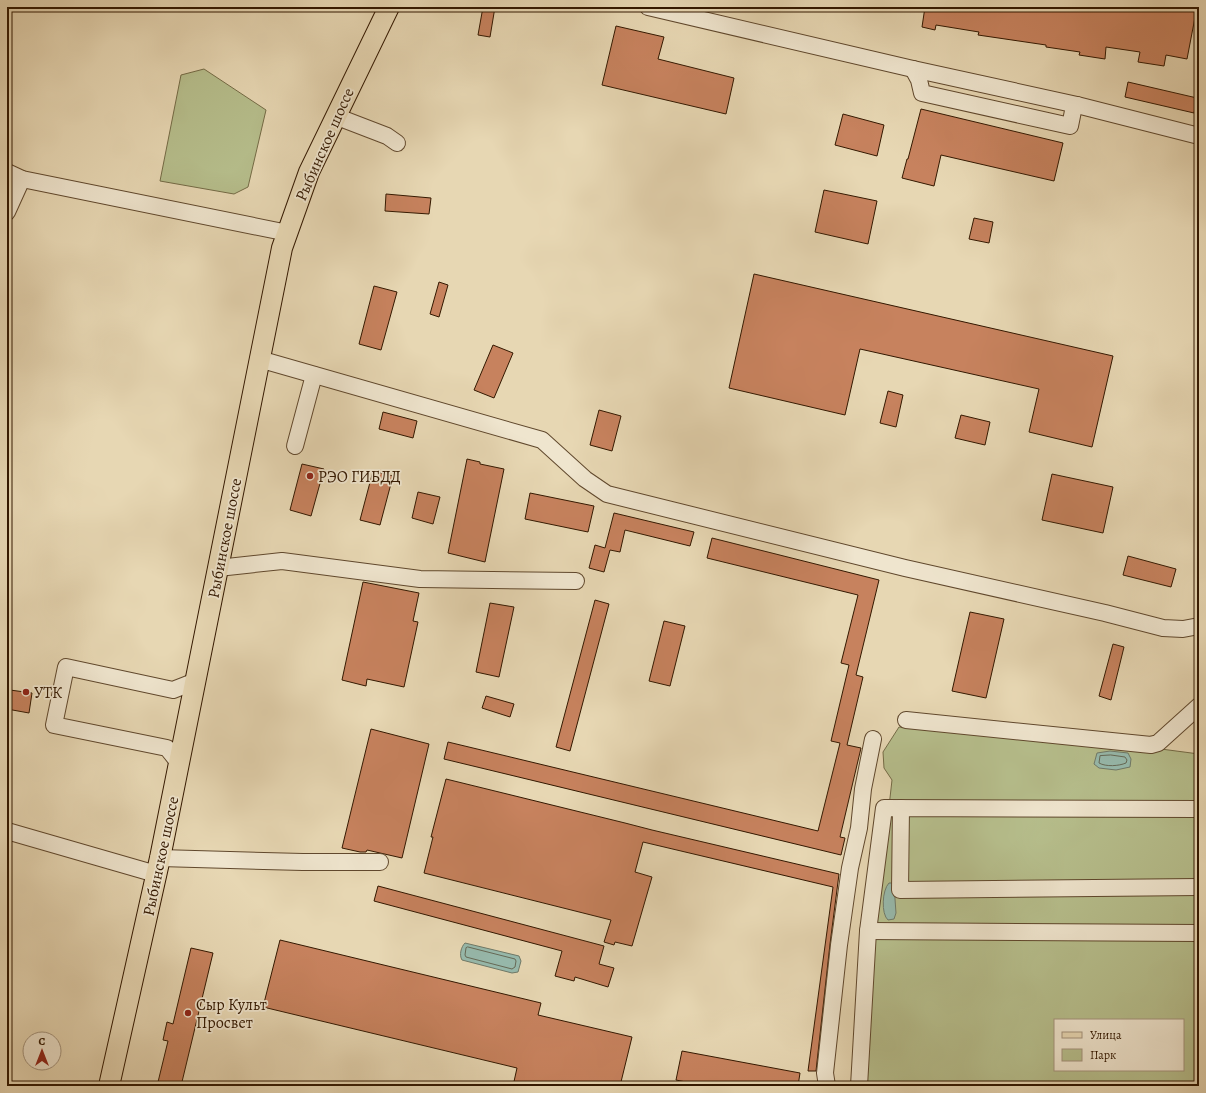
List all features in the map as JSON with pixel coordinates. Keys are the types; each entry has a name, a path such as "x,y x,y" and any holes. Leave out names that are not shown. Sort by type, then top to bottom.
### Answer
{"main road":[{"name":"Рыбинское шоссе","path":"109,1086 153,891 282,248 309,172 389,7"}],"street":[{"path":"648,7 913,69 1077,104 1199,136"},
{"path":"913,69 919,80 922,93 1070,126 1073,111 1077,104"},
{"path":"335,116 387,136 397,143"},
{"path":"7,172 22,179 288,232"},
{"path":"7,212 22,179"},
{"path":"259,359 542,440 585,479 607,494 905,568 1105,613 1163,628 1183,629 1199,626"},
{"path":"295,446 314,375"},
{"path":"218,568 282,561 420,579 576,581"},
{"path":"179,763 167,748 54,725 55,718 66,667 173,690 196,681"},
{"path":"906,720 1080,739 1151,745 1158,743 1199,706"},
{"path":"827,1086 825,1073 839,945 850,868 859,828 862,789 873,739"},
{"path":"859,1086 868,932 884,808"},
{"path":"901,808 900,890 1199,887"},
{"path":"860,809 1199,809"},
{"path":"7,832 158,866 303,862 380,862"},
{"path":"850,868 876,874"},
{"path":"868,932 1199,933"}],"green space":[{"path":"204,69 266,110 248,187 234,194 160,181 181,75"},
{"path":"899,727 1161,749 1199,754 1199,1086 864,1086 875,931 892,780 884,768 883,752"}],"water":[{"path":"1110,751 1128,753 1131,759 1130,767 1116,770 1099,768 1094,764 1097,753"},
{"path":"889,883 894,885 896,913 894,919 888,920 884,913 883,902 885,891"},
{"path":"465,943 519,956 521,961 518,972 512,973 462,960 461,951"}],"building":[{"path":"483,7 495,7 490,37 478,35"},
{"path":"925,7 1197,7 1187,59 1166,55 1164,66 1138,62 1140,52 1106,47 1105,59 1079,55 1080,52 1046,47 1046,45 978,35 979,32 936,25 935,30 922,27"},
{"path":"616,26 664,37 658,59 734,78 726,114 602,85"},
{"path":"1128,82 1197,98 1194,113 1125,97"},
{"path":"921,109 1063,143 1054,181 941,155 934,186 902,178"},
{"path":"843,114 884,125 877,156 835,145"},
{"path":"824,190 877,201 868,244 815,232"},
{"path":"386,194 431,198 429,214 385,211"},
{"path":"974,218 993,222 989,243 969,239"},
{"path":"754,274 1113,356 1092,447 1029,432 1039,389 860,349 845,415 729,388"},
{"path":"439,282 448,285 439,317 430,314"},
{"path":"374,286 397,292 381,350 359,344"},
{"path":"493,345 513,353 494,398 474,390"},
{"path":"888,391 903,395 896,427 880,423"},
{"path":"599,410 621,416 612,451 590,445"},
{"path":"383,412 417,421 413,438 379,429"},
{"path":"961,415 990,422 985,445 955,438"},
{"path":"467,459 480,462 480,464 504,469 485,562 448,553"},
{"path":"302,464 324,469 311,516 290,510"},
{"path":"373,471 393,476 380,525 360,520"},
{"path":"1052,474 1113,487 1103,533 1042,520"},
{"path":"418,492 440,497 433,524 412,518"},
{"path":"530,493 594,506 588,532 525,519"},
{"path":"614,513 694,532 690,546 625,530 620,552 610,550 604,572 589,568 595,545 605,548"},
{"path":"712,538 879,580 856,675 863,677 847,745 861,748 840,837 845,838 841,855 444,759 448,742 818,831 840,743 831,741 849,665 841,663 858,595 707,558"},
{"path":"1128,556 1176,569 1171,587 1123,575"},
{"path":"363,582 419,593 413,621 418,622 404,687 367,679 366,686 342,680"},
{"path":"595,600 609,604 570,751 556,747"},
{"path":"490,603 514,607 499,677 476,672"},
{"path":"970,612 1004,619 986,698 952,691"},
{"path":"664,621 685,626 670,686 649,681"},
{"path":"1113,644 1124,647 1111,700 1099,696"},
{"path":"10,690 32,693 29,713 7,709"},
{"path":"486,696 514,704 510,717 482,708"},
{"path":"371,729 429,744 402,858 367,850 366,852 360,852 342,848"},
{"path":"446,779 839,874 816,1071 808,1071 833,887 643,842 635,872 652,877 632,946 615,942 614,945 604,942 611,920 424,873 433,837 431,837"},
{"path":"378,886 604,946 599,964 614,968 608,987 575,977 574,981 555,976 562,951 374,901"},
{"path":"280,940 541,1003 538,1015 632,1037 620,1086 513,1086 517,1068 263,1007"},
{"path":"191,948 213,953 181,1086 174,1086 158,1082 168,1041 163,1040 167,1022 173,1024"},
{"path":"682,1051 800,1073 798,1086 706,1086 676,1080"}],"place":[{"name":"РЭО ГИБДД","path":"310,476"},
{"name":"УТК","path":"26,692"},
{"name":"Сыр Культ Просвет","path":"188,1013"}]}
